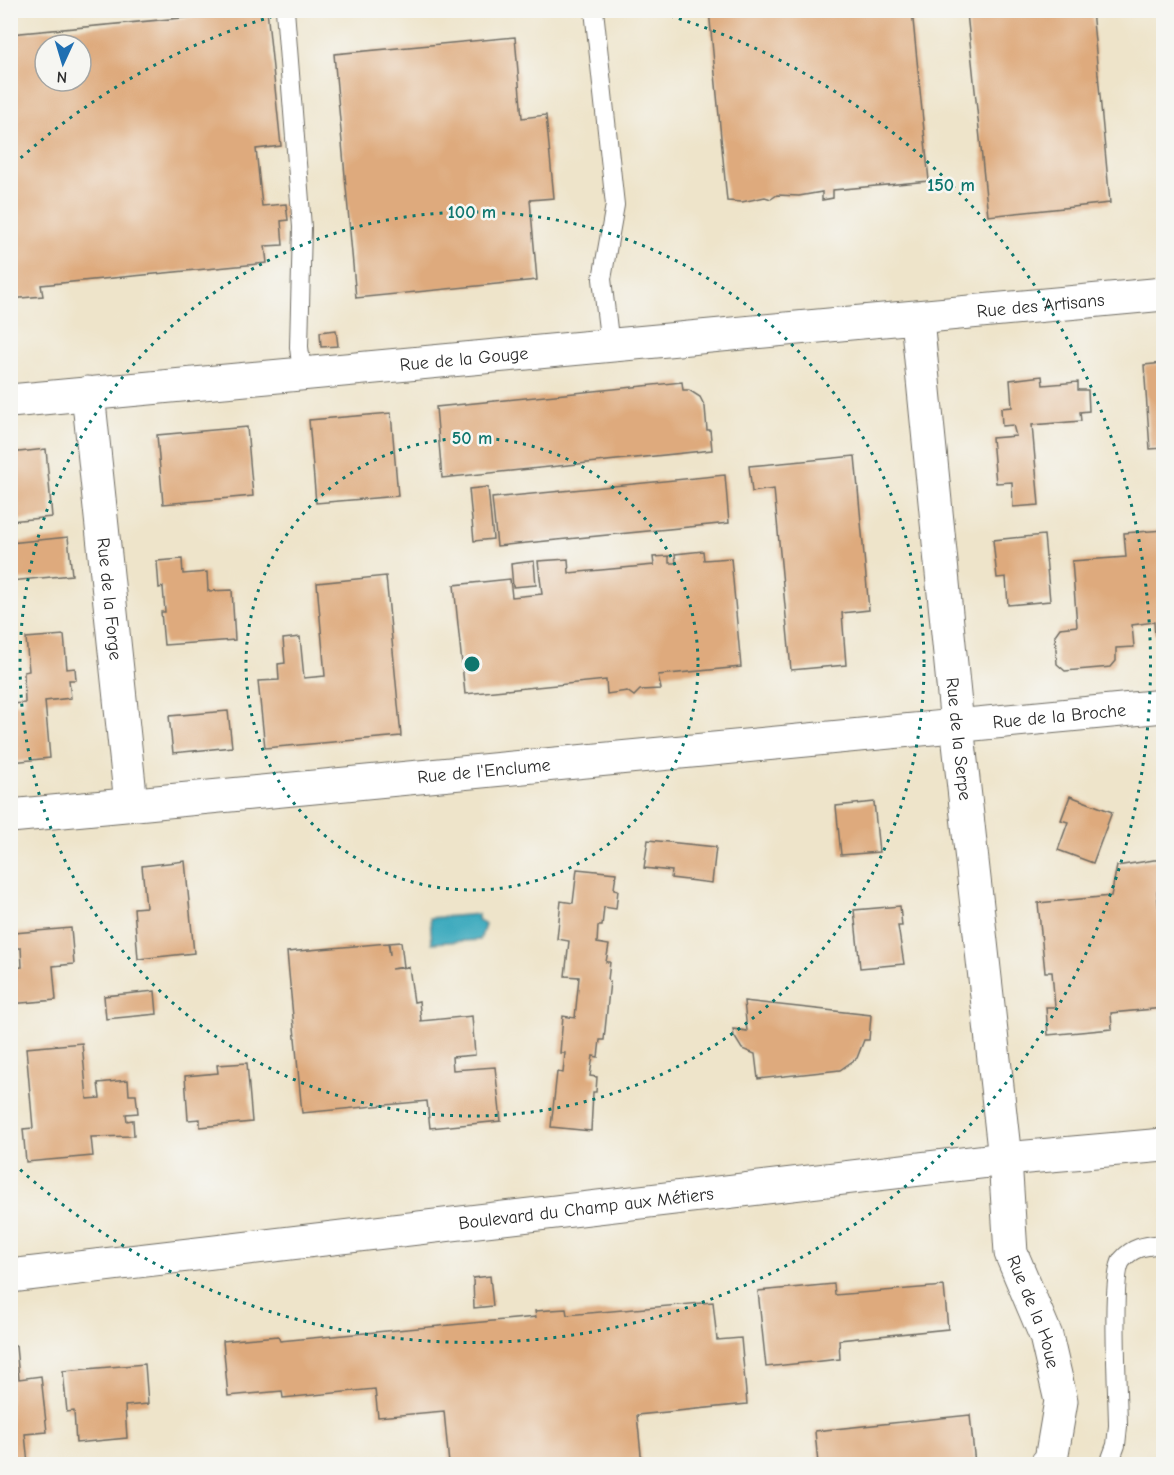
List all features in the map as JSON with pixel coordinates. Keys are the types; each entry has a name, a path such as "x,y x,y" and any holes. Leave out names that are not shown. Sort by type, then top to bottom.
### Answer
{"street":[{"name":"Rue des Artisans","path":"917,319 1164,294"},
{"name":"Rue de la Gouge","path":"10,401 917,319"},
{"name":"Rue de la Serpe","path":"917,319 957,724 1005,1159"},
{"name":"Rue de la Forge","path":"88,393 131,804"},
{"name":"Rue de la Broche","path":"957,724 1164,705"},
{"name":"Rue de l'Enclume","path":"10,816 957,724"},
{"name":"Boulevard du Champ aux Métiers","path":"10,1276 1005,1159 1164,1145"},
{"name":"Rue de la Houe","path":"1005,1159 1011,1253 1046,1336 1061,1401 1051,1460 1047,1464"}],"lane":[{"path":"285,10 302,227 299,347 302,373"},
{"path":"594,10 615,205 602,279 610,346"},
{"path":"1109,1464 1116,1445 1118,1426 1114,1289 1120,1262 1138,1247 1164,1244"}],"water":[{"path":"478,914 478,919 485,925 480,940 432,943 430,918"}],"building":[{"path":"267,10 281,146 256,149 262,206 286,204 288,220 281,221 283,245 265,246 267,263 41,285 43,296 10,299 10,34"},
{"path":"709,10 912,10 929,181 833,190 833,198 822,200 822,192 799,196 777,195 771,199 765,197 742,202 727,201"},
{"path":"990,10 1092,10 1110,203 988,216 967,13"},
{"path":"515,37 522,118 546,115 554,198 530,200 537,280 356,298 334,54"},
{"path":"336,330 338,346 321,347 320,332"},
{"path":"1164,363 1164,448 1150,449 1144,365"},
{"path":"1042,376 1043,385 1078,382 1078,390 1088,390 1089,411 1080,412 1081,421 1032,425 1039,505 1013,507 1012,482 996,483 992,438 1016,436 1013,425 1002,426 1001,408 1012,407 1010,380"},
{"path":"682,382 683,390 689,390 700,397 705,407 712,450 442,478 436,407"},
{"path":"391,413 398,496 316,503 309,420"},
{"path":"247,427 253,496 163,504 157,435"},
{"path":"46,449 52,517 10,521 10,453"},
{"path":"855,456 869,610 842,613 846,665 791,670 774,489 752,492 749,466"},
{"path":"725,475 729,523 497,546 492,498"},
{"path":"488,487 493,539 474,541 469,489"},
{"path":"1164,530 1164,640 1155,635 1154,622 1132,625 1134,647 1116,648 1116,661 1111,667 1065,671 1057,664 1055,635 1060,628 1077,626 1072,561 1126,557 1124,533"},
{"path":"1044,535 1050,601 1008,605 1006,577 997,578 993,540"},
{"path":"68,537 72,575 10,581 10,543"},
{"path":"703,551 704,560 731,558 741,667 658,675 661,689 640,690 634,696 627,691 607,694 606,680 465,694 454,585 510,579 512,597 542,594 538,561 568,559 569,573 654,565 653,557 669,556 669,563 676,563 675,554"},
{"path":"182,559 183,574 207,572 208,591 232,590 235,640 164,645 161,612 165,612 163,587 159,588 157,561"},
{"path":"534,561 536,585 513,587 511,564"},
{"path":"386,576 401,736 265,748 258,681 279,680 278,664 285,663 283,639 300,637 304,678 325,676 317,583"},
{"path":"64,635 67,669 75,668 76,680 69,680 71,698 45,701 50,758 12,762 10,704 25,703 24,672 29,671 26,638"},
{"path":"228,711 232,747 173,753 169,716"},
{"path":"1070,796 1112,812 1093,863 1058,850 1068,822 1061,820"},
{"path":"874,802 879,852 841,855 836,806"},
{"path":"648,840 716,847 712,883 671,878 672,871 644,868"},
{"path":"1164,860 1164,891 1157,892 1164,955 1164,1008 1111,1013 1112,1029 1048,1035 1046,1007 1055,1007 1052,972 1045,972 1038,903 1111,896 1117,866"},
{"path":"185,861 194,953 138,959 134,908 146,907 142,866"},
{"path":"577,869 616,873 614,889 618,890 616,909 604,907 602,926 598,926 597,943 609,945 606,962 610,962 608,980 610,981 604,1040 600,1040 598,1057 593,1056 590,1076 597,1077 596,1092 593,1092 591,1131 551,1127 557,1072 563,1073 565,1053 560,1053 563,1016 575,1018 579,977 565,976 569,941 557,939 561,901 573,903"},
{"path":"900,906 902,926 898,926 904,964 860,968 854,910"},
{"path":"71,928 74,964 53,966 56,1000 10,1004 10,968 22,967 21,948 15,948 14,933"},
{"path":"401,942 404,967 391,969 409,967 414,1002 419,1001 421,1021 472,1016 475,1055 452,1057 453,1070 495,1067 501,1121 430,1128 427,1101 302,1113 287,952 388,943 390,955 389,943"},
{"path":"155,991 157,1014 106,1019 104,996"},
{"path":"744,1001 871,1015 869,1040 864,1040 857,1058 840,1070 758,1079 755,1054 742,1049 734,1036 733,1029 747,1031"},
{"path":"82,1043 87,1099 100,1098 98,1083 128,1080 129,1095 136,1095 138,1113 126,1114 127,1121 133,1120 134,1136 91,1137 93,1156 26,1162 23,1129 33,1128 26,1048"},
{"path":"247,1063 252,1122 200,1127 200,1119 188,1120 185,1076 218,1073 217,1065"},
{"path":"490,1276 493,1306 474,1308 473,1278"},
{"path":"834,1284 835,1295 944,1286 948,1329 839,1340 840,1359 766,1367 758,1291"},
{"path":"713,1302 717,1340 741,1338 747,1404 637,1415 642,1464 449,1464 444,1411 378,1417 375,1389 283,1398 282,1391 228,1396 223,1341 278,1336 280,1341 536,1317 535,1311 566,1309 567,1315"},
{"path":"10,1346 16,1346 19,1379 41,1376 47,1432 25,1434 28,1464 10,1464"},
{"path":"145,1364 148,1404 125,1406 127,1438 76,1443 74,1411 67,1412 63,1371"},
{"path":"970,1415 975,1464 818,1464 815,1431"},
{"path":"381,1459 381,1464 359,1464 358,1461"}]}
